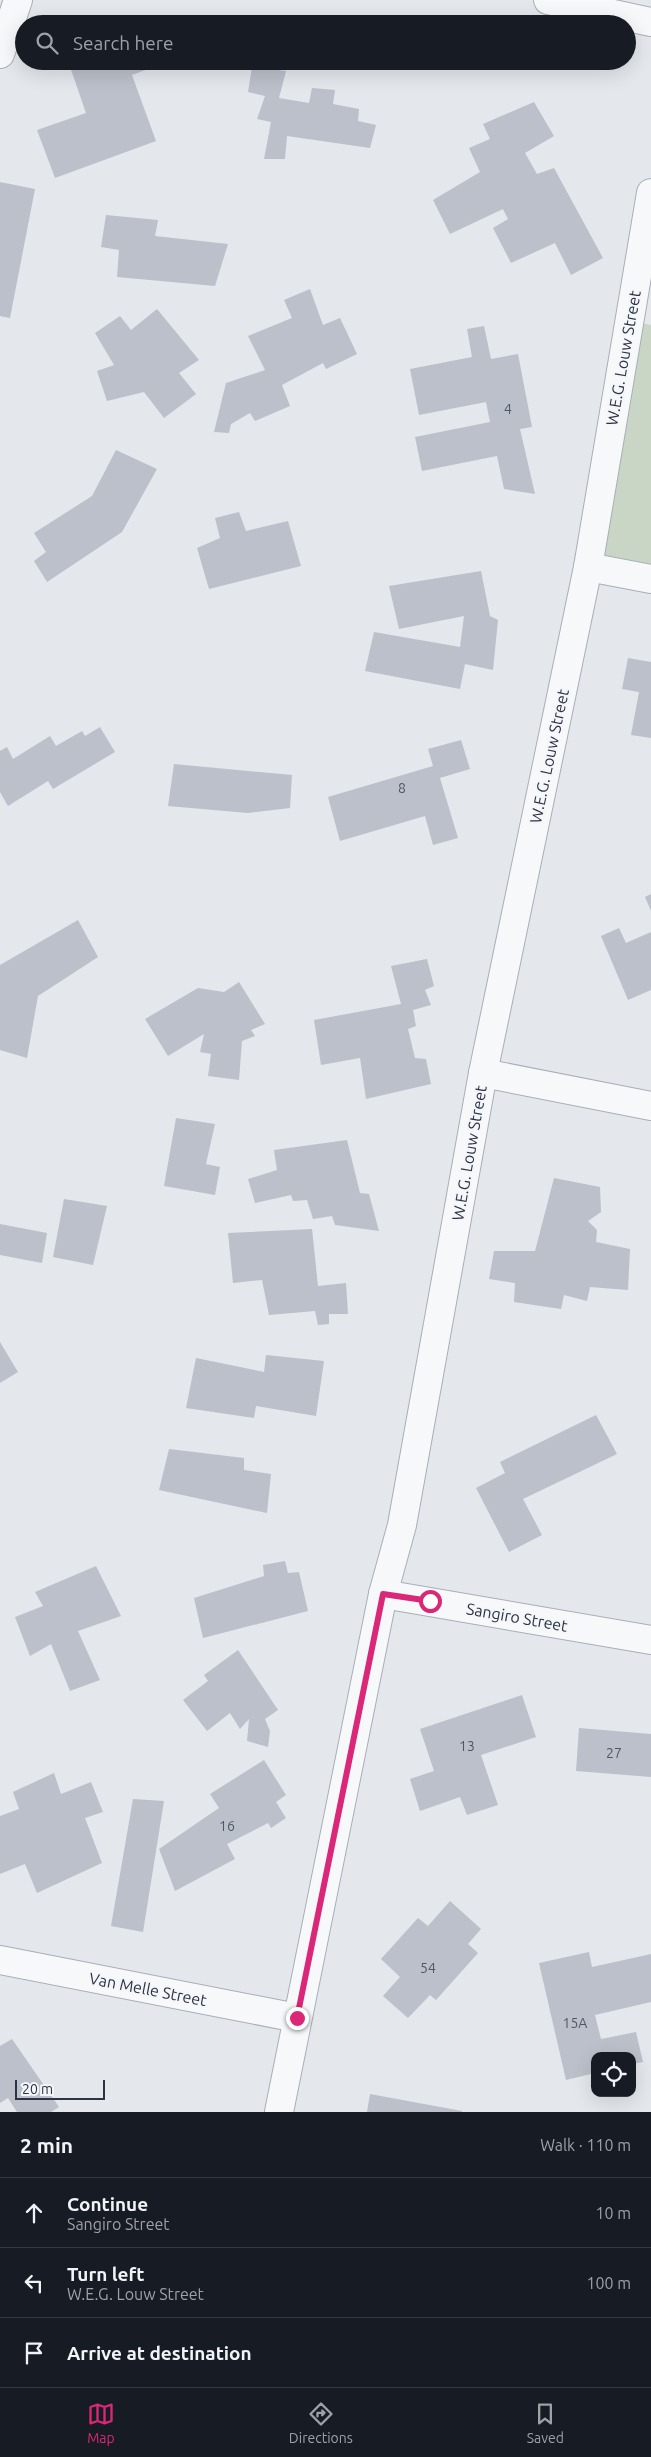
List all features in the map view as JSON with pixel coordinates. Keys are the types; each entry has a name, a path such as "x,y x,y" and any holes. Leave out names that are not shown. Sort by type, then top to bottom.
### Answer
{"street":[{"path":"0,54 18,0"},
{"path":"548,0 618,15"},
{"path":"636,19 651,22"},
{"name":"W.E.G. Louw Street","path":"279,2112 383,1594 402,1525 484,1073 588,567 651,193"},
{"path":"588,567 651,579"},
{"path":"484,1073 651,1106"},
{"name":"Sangiro Street","path":"383,1594 651,1640"},
{"name":"Van Melle Street","path":"0,1960 297,2018"}],"green space":[{"path":"636,322 651,325 651,566 604,558"}],"building":[{"path":"71,70 146,70 132,75 156,141 55,178 37,130 86,113"},
{"path":"252,70 286,71 279,98 309,103 312,88 335,90 333,104 359,109 358,121 376,125 370,148 287,136 285,159 264,159 271,122 257,119 265,96 248,92"},
{"path":"534,102 554,136 525,153 537,174 554,168 603,258 571,275 555,243 511,263 493,228 508,219 503,209 450,234 433,200 480,172 469,148 490,139 483,124"},
{"path":"0,182 35,189 10,318 0,316"},
{"path":"106,215 158,220 155,236 228,244 215,286 117,277 119,250 101,247"},
{"path":"310,289 323,325 340,318 357,354 326,369 323,363 282,385 290,406 255,421 250,413 231,424 229,433 214,432 226,383 265,370 248,336 292,318 284,300"},
{"path":"157,309 199,360 179,373 196,394 164,418 144,392 107,401 97,371 114,365 95,333 120,316 131,330"},
{"path":"484,326 491,359 518,354 532,427 520,429 535,494 504,489 497,456 422,471 415,437 490,422 486,402 419,415 410,369 472,357 467,329"},
{"path":"116,450 157,469 122,532 47,582 34,561 46,552 34,533 92,496"},
{"path":"239,512 246,531 288,521 301,566 209,589 197,548 220,538 215,518"},
{"path":"481,571 490,616 498,620 493,670 465,664 460,689 365,671 374,632 460,647 464,616 399,629 389,586"},
{"path":"628,658 651,662 651,738 631,735 639,692 622,689"},
{"path":"100,727 115,752 53,789 48,781 8,806 0,792 0,751 7,747 13,759 50,736 56,746 82,731 85,736"},
{"path":"461,740 470,769 440,778 458,838 433,845 425,816 340,841 328,797 433,766 428,749"},
{"path":"174,764 292,775 290,808 248,813 168,806"},
{"path":"651,894 651,911 645,897"},
{"path":"78,920 98,957 38,996 27,1058 0,1050 0,965"},
{"path":"619,928 626,943 651,932 651,990 628,1000 601,936"},
{"path":"427,959 434,986 425,990 431,1005 413,1010 416,1026 408,1029 415,1058 426,1059 431,1084 366,1099 360,1058 321,1065 314,1020 401,1004 391,966"},
{"path":"239,982 265,1024 251,1030 255,1036 242,1041 239,1080 208,1076 211,1054 200,1052 204,1034 168,1056 145,1019 198,988 224,992"},
{"path":"176,1118 215,1124 206,1164 220,1167 215,1195 164,1186"},
{"path":"347,1140 360,1193 369,1194 379,1231 335,1225 332,1216 313,1219 307,1200 293,1201 291,1195 255,1203 248,1179 277,1170 274,1150"},
{"path":"554,1178 600,1187 601,1212 588,1221 597,1230 596,1242 630,1249 628,1290 590,1287 587,1301 564,1295 561,1309 514,1302 515,1283 489,1279 494,1251 535,1251"},
{"path":"64,1199 107,1206 93,1265 53,1257"},
{"path":"0,1224 47,1233 42,1263 0,1255"},
{"path":"312,1229 318,1286 346,1283 348,1314 329,1314 329,1324 318,1325 315,1311 269,1315 262,1280 233,1283 228,1233"},
{"path":"0,1342 18,1372 0,1383"},
{"path":"266,1355 324,1361 316,1416 256,1406 254,1418 186,1408 196,1358 264,1372"},
{"path":"596,1415 617,1454 523,1499 542,1535 509,1552 476,1488 505,1473 500,1462"},
{"path":"169,1449 244,1458 244,1470 271,1474 267,1513 159,1490"},
{"path":"285,1561 288,1573 299,1572 308,1611 203,1638 194,1598 264,1576 263,1565"},
{"path":"96,1566 121,1616 78,1631 100,1680 70,1691 51,1644 30,1656 15,1617 43,1606 35,1592"},
{"path":"238,1650 278,1710 265,1719 270,1731 268,1747 247,1741 249,1719 240,1729 230,1713 207,1731 183,1700 208,1681 204,1675"},
{"path":"522,1695 536,1737 481,1755 498,1805 467,1815 460,1797 420,1811 410,1779 434,1771 420,1729"},
{"path":"579,1728 651,1734 651,1777 576,1771"},
{"path":"264,1760 286,1795 276,1802 286,1818 271,1828 268,1823 227,1844 235,1859 175,1891 159,1849 219,1808 210,1794"},
{"path":"54,1773 61,1794 91,1782 103,1812 85,1818 102,1863 37,1893 25,1864 0,1874 0,1816 19,1809 13,1792"},
{"path":"133,1799 164,1801 143,1932 111,1926"},
{"path":"450,1901 481,1929 468,1944 478,1953 436,2000 430,1995 408,2018 383,1996 400,1977 381,1959 418,1918 428,1926"},
{"path":"589,1952 592,1967 651,1954 651,2002 595,2015 601,2039 636,2032 643,2062 636,2063 636,2052 591,2052 591,2074 566,2080 539,1963"},
{"path":"12,2039 59,2107 51,2112 17,2112 8,2098 0,2103 0,2046"},
{"path":"370,2094 462,2111 462,2112 367,2112"}],"route":[{"path":"297,2018 370,1667 383,1594 430,1601"}]}
